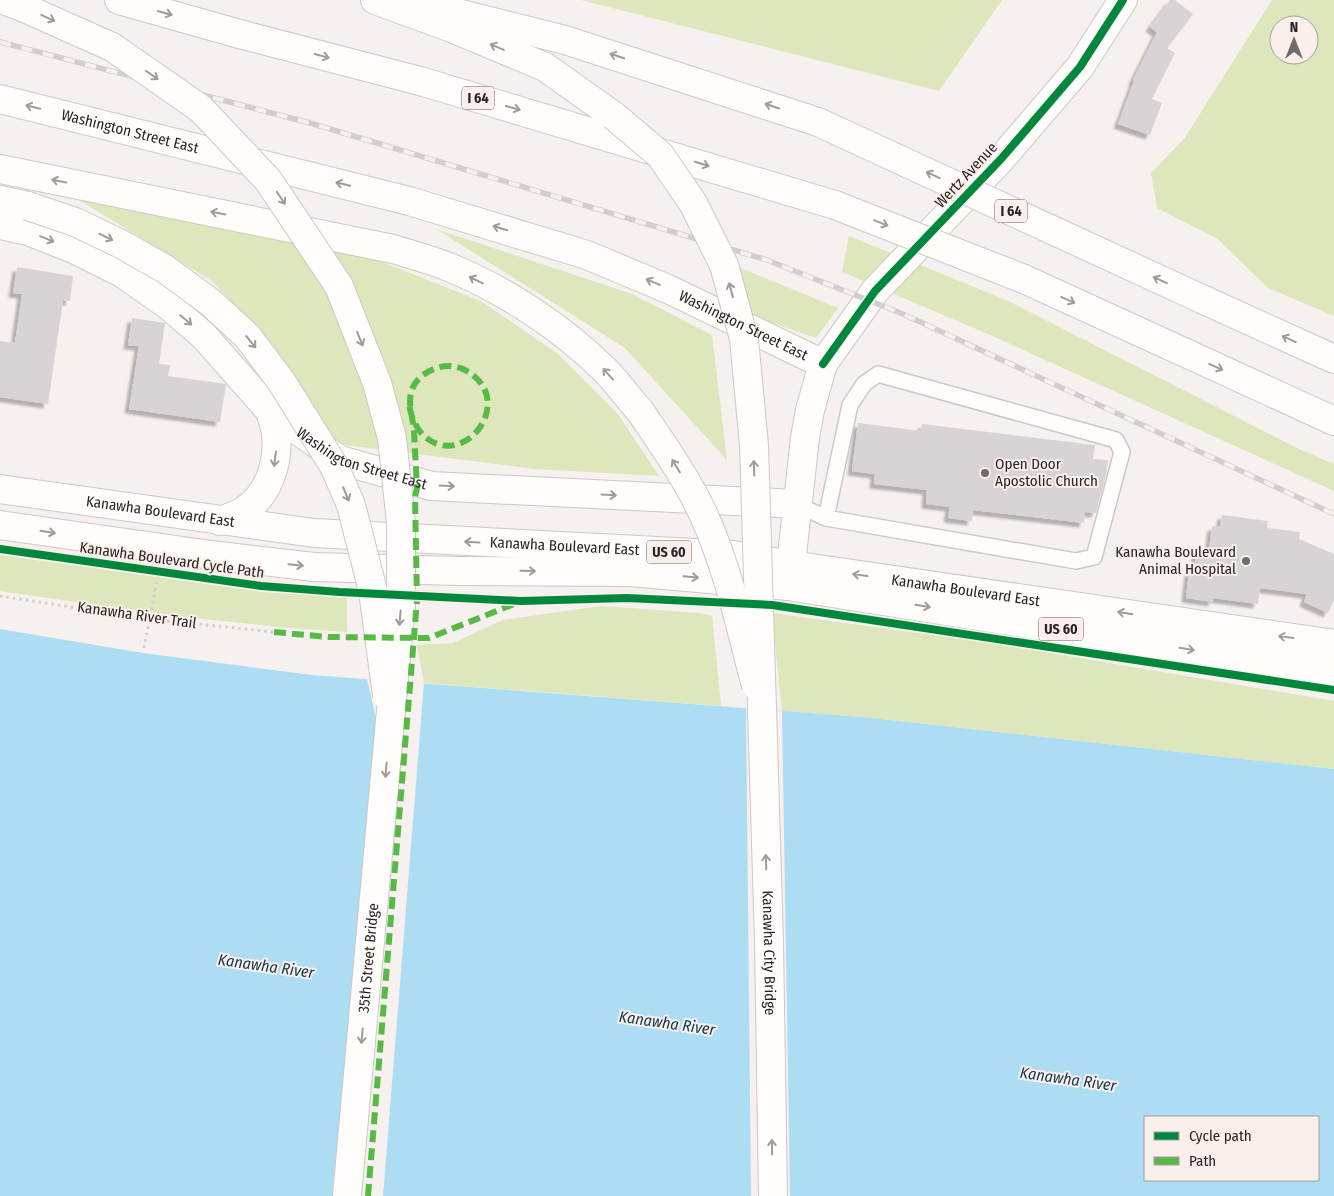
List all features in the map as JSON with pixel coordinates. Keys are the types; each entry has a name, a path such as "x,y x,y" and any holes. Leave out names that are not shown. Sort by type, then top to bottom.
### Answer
{"main road":[{"path":"3,0 112,47 201,109 268,180 339,286 377,383 392,438 401,523 401,607 390,721"},
{"name":"I 64","path":"118,0 252,38 420,81 835,205 1024,279 1334,421"},
{"path":"375,0 449,27 545,67 614,116 660,156 694,203 724,265 744,339 754,445 762,709"},
{"name":"I 64","path":"405,0 565,40 818,122 1334,359"},
{"name":"Wertz Avenue","path":"790,575 796,504 810,410 823,364 875,291 1001,159 1080,67 1123,0"},
{"name":"Washington Street East","path":"0,99 409,200 587,254 668,289 823,364"},
{"path":"0,169 393,249 450,267 498,290 542,318 579,346 606,371 640,411 676,464 705,517 724,567 762,709"},
{"path":"0,200 28,206 75,222 121,244 165,269 210,302 247,336 281,381 334,466 351,504 373,591 390,721"},
{"name":"Washington Street East","path":"0,225 28,231 76,250 122,273 161,300 204,336 270,412 340,460 431,486 796,504"},
{"path":"220,521 244,511 257,501 272,477 276,459 276,434 270,412"},
{"name":"Kanawha Boulevard East","path":"0,489 314,533 734,555 790,575 1334,672"},
{"name":"Kanawha Boulevard East","path":"0,525 211,555 314,567 790,575 1334,644"},
{"name":"Kanawha City Bridge","path":"762,709 769,952 772,1196"},
{"name":"35th Street Bridge","path":"347,1196 390,721"}],"lane":[{"path":"796,504 826,518 1076,561 1094,557 1122,452 1116,440 878,374 864,384 850,406 826,518"}],"path":[{"path":"144,648 158,572"}],"green space":[{"path":"581,0 1002,0 939,91"},
{"path":"1272,0 1334,0 1334,316 1268,288 1218,239 1157,208 1151,173 1184,139"},
{"path":"66,192 352,250 481,301 558,354 618,414 659,476 535,469 337,444 255,327 212,281"},
{"path":"436,229 632,294 712,335 727,460 625,348"},
{"path":"849,236 1006,300 1299,449 1334,464 1334,491 988,334 842,272"},
{"path":"738,267 838,308 816,338 747,314"},
{"path":"0,555 263,592 347,597 347,632 130,610 0,591"},
{"path":"601,606 698,613 712,616 721,706 424,683 417,645 453,643 503,620"},
{"path":"772,613 991,643 1334,701 1334,769 862,717 782,711"}],"water":[{"name":"Kanawha River","path":"0,629 143,653 312,675 862,717 1334,769 1334,1196 0,1196"}],"pier":[{"path":"367,679 424,683 383,1196 332,1196 377,723"},
{"path":"746,708 782,711 790,1196 751,1196"}],"building":[{"path":"1170,0 1175,0 1193,14 1167,48 1175,53 1152,99 1162,103 1150,135 1118,124 1133,80 1157,32 1150,27"},
{"path":"17,267 73,276 70,301 63,300 48,404 0,397 0,341 15,343 22,294 13,293"},
{"path":"132,318 165,323 159,364 170,365 168,376 226,384 220,422 129,409 139,346 128,345"},
{"name":"Open Door Apostolic Church","path":"858,423 921,431 922,424 1095,445 1093,459 1108,460 1096,513 1085,512 1084,523 973,510 972,521 948,518 950,507 926,504 927,490 874,484 875,474 852,471"},
{"name":"Kanawha Boulevard Animal Hospital","path":"1222,515 1268,521 1267,528 1300,532 1299,539 1334,554 1334,600 1328,613 1304,602 1307,594 1260,588 1258,604 1213,598 1213,602 1186,598 1189,571 1194,572 1197,548 1209,550 1212,526 1220,527"}],"railway":[{"path":"0,42 310,123 767,260 903,314 1334,514"}],"marked path":[{"path":"368,1196 417,600 415,497 417,488 414,431 413,422 412,417 411,412 410,402 412,389 419,378 430,371 445,366 460,368 480,381 487,397 487,412 480,427 469,439 455,445 439,445 423,435 417,428 415,424 413,419 411,414 409,401"},
{"path":"274,632 328,637 429,638 514,604"}],"cycle path":[{"path":"823,364 875,291 1001,159 1080,67 1123,0"},
{"name":"Kanawha Boulevard Cycle Path","path":"0,549 261,586 340,592 521,601 627,598 772,605 1334,690"}],"place":[{"name":"Open Door Apostolic Church","path":"985,473"},
{"name":"Kanawha Boulevard Animal Hospital","path":"1246,561"}]}
